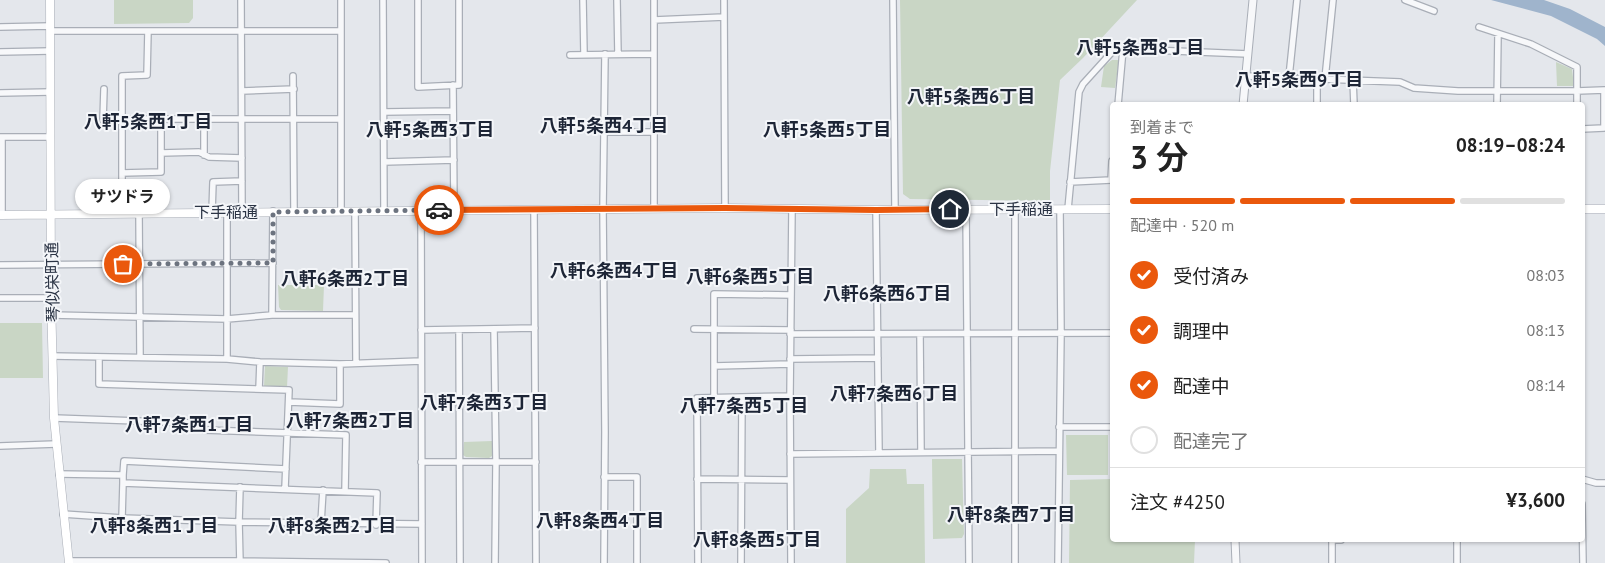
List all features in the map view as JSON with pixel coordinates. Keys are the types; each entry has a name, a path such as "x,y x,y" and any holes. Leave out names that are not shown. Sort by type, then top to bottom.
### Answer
{"main road":[{"name":"琴似栄町通","path":"50,0 51,298 54,418 69,562"},
{"name":"下手稲通","path":"1,215 725,208 876,210 1110,209"},
{"path":"1585,209 1605,209"}],"street":[{"path":"241,0 242,212"},
{"path":"341,0 341,211"},
{"path":"383,0 384,211"},
{"path":"418,0 418,87 459,85 459,0"},
{"path":"584,0 584,54"},
{"path":"617,0 618,54"},
{"path":"654,0 654,209"},
{"path":"724,0 725,208"},
{"path":"893,0 895,210"},
{"path":"1243,102 1253,0"},
{"path":"1289,77 1297,0"},
{"path":"1325,79 1333,0"},
{"path":"1405,0 1434,11"},
{"path":"654,20 724,18"},
{"path":"0,27 148,31 341,31"},
{"path":"1479,27 1531,44 1577,67 1577,102"},
{"path":"122,213 122,76 147,75 148,31"},
{"path":"1497,102 1498,34"},
{"path":"1058,563 1060,333 1064,209 1070,182 1079,92 1083,84 1112,52 1118,49 1248,54"},
{"path":"1118,102 1123,49"},
{"path":"0,52 50,51"},
{"path":"604,563 606,432 603,209 605,54"},
{"path":"570,55 654,54"},
{"path":"294,76 294,211"},
{"path":"1246,76 1400,82 1414,88 1497,92 1604,90 1604,128 1585,129"},
{"path":"1317,78 1317,102"},
{"path":"1353,80 1354,102"},
{"path":"452,85 454,210"},
{"path":"104,89 103,120 341,119"},
{"path":"242,91 294,89"},
{"path":"0,93 50,92"},
{"path":"384,112 453,110"},
{"path":"122,173 161,172 161,120"},
{"path":"204,120 204,155"},
{"path":"604,132 654,132"},
{"path":"1,215 1,137 50,137"},
{"path":"161,153 200,152 209,157 242,158"},
{"path":"384,162 454,160"},
{"path":"1070,182 1110,180"},
{"path":"212,212 213,182 242,181"},
{"path":"791,563 790,361 792,209"},
{"path":"966,209 969,563"},
{"path":"1015,209 1015,563"},
{"path":"420,210 422,563"},
{"path":"534,210 536,563"},
{"path":"876,210 879,453"},
{"path":"355,211 356,363"},
{"path":"227,212 227,358"},
{"path":"272,315 273,212"},
{"path":"138,213 140,357"},
{"path":"0,265 273,263"},
{"path":"714,398 714,294 791,295"},
{"path":"0,298 51,298"},
{"path":"52,315 227,318 272,315 355,315"},
{"path":"421,330 535,328"},
{"path":"494,329 495,563"},
{"path":"694,329 878,334 1110,333"},
{"path":"458,330 460,563"},
{"path":"920,334 921,452"},
{"path":"52,356 227,358 260,362 340,364 421,361"},
{"path":"99,357 99,384 289,390 285,488"},
{"path":"714,366 878,358"},
{"path":"259,389 260,362"},
{"path":"289,402 340,404 340,364"},
{"path":"698,563 697,398 790,396"},
{"path":"742,397 742,563"},
{"path":"54,418 193,423 204,430 346,435 345,491"},
{"path":"1059,427 1110,427"},
{"path":"0,446 56,444"},
{"path":"790,454 1059,451"},
{"path":"122,518 124,461 286,469"},
{"path":"422,462 536,462"},
{"path":"59,474 123,475"},
{"path":"604,477 637,478 637,563"},
{"path":"698,480 790,480"},
{"path":"1585,480 1605,483"},
{"path":"123,483 377,493 376,525"},
{"path":"240,487 240,562"},
{"path":"321,523 322,490"},
{"path":"63,514 239,522 376,525 422,524"},
{"path":"1235,542 1236,563"},
{"path":"1332,542 1332,563"},
{"path":"1457,542 1457,563"},
{"path":"1583,542 1583,563"},
{"path":"69,562 386,563"}],"green space":[{"path":"114,0 193,0 193,18 189,23 114,24"},
{"path":"900,0 1137,0 1060,80 1050,171 1050,201 910,199 903,194"},
{"path":"1112,60 1119,60 1115,88 1101,87 1104,66"},
{"path":"1556,62 1572,69 1574,86 1557,86"},
{"path":"278,285 324,285 323,311 281,310 279,307"},
{"path":"0,323 42,323 43,378 0,378"},
{"path":"265,366 288,367 287,387 264,386"},
{"path":"1066,435 1108,435 1108,475 1067,475"},
{"path":"492,441 492,456 489,458 466,457 463,455 464,442"},
{"path":"932,459 962,459 964,534 962,538 933,539"},
{"path":"870,469 906,469 907,484 924,484 925,563 846,563 846,509 869,488"},
{"path":"1110,479 1110,542 1195,542 1194,563 1069,563 1070,480"}],"water":[{"path":"1491,0 1544,0 1570,9 1605,27 1605,46 1597,39 1551,16"}],"way so far":[{"path":"123,264 273,263 273,212 439,210"}],"place":[{"name":"サツドラ","path":"123,264"}],"district":[{"name":"八軒5条西8丁目","path":"1140,48"},
{"name":"八軒5条西9丁目","path":"1299,80"},
{"name":"八軒5条西6丁目","path":"971,97"},
{"name":"八軒5条西1丁目","path":"148,122"},
{"name":"八軒5条西4丁目","path":"604,126"},
{"name":"八軒5条西3丁目","path":"430,130"},
{"name":"八軒5条西5丁目","path":"827,130"},
{"name":"八軒6条西4丁目","path":"614,271"},
{"name":"八軒6条西5丁目","path":"750,277"},
{"name":"八軒6条西2丁目","path":"345,279"},
{"name":"八軒6条西6丁目","path":"887,294"},
{"name":"八軒7条西6丁目","path":"894,394"},
{"name":"八軒7条西3丁目","path":"484,403"},
{"name":"八軒7条西5丁目","path":"744,406"},
{"name":"八軒7条西2丁目","path":"350,421"},
{"name":"八軒7条西1丁目","path":"189,425"},
{"name":"八軒8条西7丁目","path":"1011,515"},
{"name":"八軒8条西4丁目","path":"600,521"},
{"name":"八軒8条西1丁目","path":"154,526"},
{"name":"八軒8条西2丁目","path":"332,526"},
{"name":"八軒8条西5丁目","path":"757,540"}],"route":[{"path":"439,210 950,209"}]}
